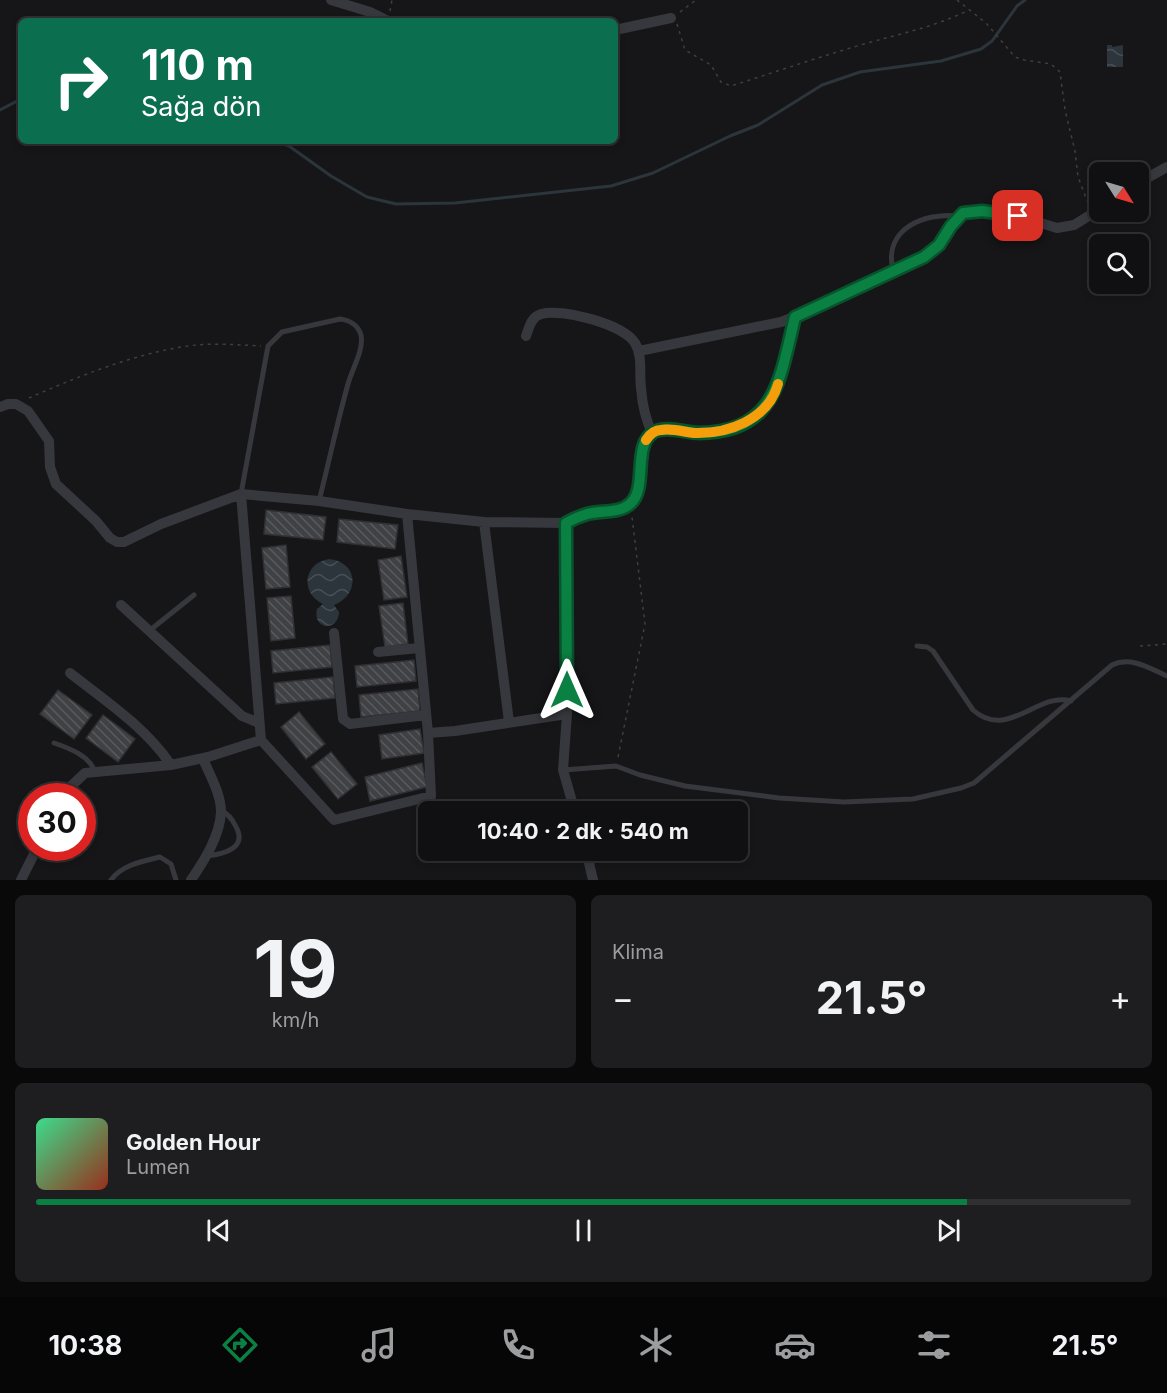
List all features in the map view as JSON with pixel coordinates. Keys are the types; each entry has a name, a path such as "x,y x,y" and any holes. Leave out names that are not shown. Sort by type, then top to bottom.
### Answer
{"street":[{"path":"331,0 382,18"},
{"path":"618,29 671,18"},
{"path":"1149,177 1167,167"},
{"path":"639,351 781,322 795,317 893,270 916,262 932,252 963,213 982,211 1018,216 1058,228 1074,225 1089,216"},
{"path":"526,336 533,320 542,314 577,315 620,330 633,340 639,351 641,390 652,433"},
{"path":"0,407 8,404 21,405 28,411 47,438 51,450 51,474 56,484 113,540 124,542 161,524 241,494 319,501 406,514 484,522 566,523 582,515 620,510 630,504 637,492 645,443 652,433 664,429 697,433 719,431 738,427 752,419 769,402 777,388 795,317"},
{"path":"241,494 261,740 334,820 431,796 428,733 406,514"},
{"path":"484,522 509,722"},
{"path":"566,523 567,714 563,770 572,801"},
{"path":"121,605 242,716 260,723"},
{"path":"334,633 339,696 342,719 345,722 350,724 426,715"},
{"path":"378,652 419,648"},
{"path":"70,673 140,729 171,765"},
{"path":"428,733 567,714"},
{"path":"74,783 85,773 171,765 203,759 261,740"},
{"path":"191,880 219,828 221,810 203,759"},
{"path":"21,880 30,861"},
{"path":"589,861 593,880"}],"lane":[{"path":"893,270 890,258 892,246 905,230 916,222 930,218 959,216"},
{"path":"241,494 268,346 282,333 340,319 353,323 361,336 361,344 348,381 319,501"},
{"path":"149,631 194,596"},
{"path":"916,646 927,647 933,651 973,710 982,717 1008,719 1023,715 1054,699 1063,698 1071,701"},
{"path":"563,770 616,766 685,786 779,798 844,802 913,799 974,783 1112,665 1133,662 1167,676"},
{"path":"54,743 87,760 95,772"},
{"path":"205,856 232,849 239,840 240,833 226,812 221,810"},
{"path":"111,880 116,873 129,866 160,857 171,864 176,880"}],"path":[{"path":"696,0 671,18 678,26 685,50 711,65 721,82 731,86 865,44 913,32 944,22 969,10"},
{"path":"957,0 990,28 1011,54 1019,59 1047,62 1060,72 1078,177 1089,198"},
{"path":"21,405 26,399 71,380 117,364 167,351 207,344 268,346"},
{"path":"616,766 645,624 630,504"},
{"path":"1140,646 1167,644"}],"water":[{"path":"1107,45 1112,45 1112,47 1123,45 1123,67 1107,67"},
{"path":"329,559 339,561 346,566 353,579 348,594 334,605 339,612 338,619 330,626 326,626 318,621 316,616 317,609 323,604 311,593 308,579 314,566"}],"building":[{"path":"266,510 326,517 323,540 264,534"},
{"path":"339,519 398,525 395,549 337,542"},
{"path":"286,545 290,587 266,589 262,548"},
{"path":"401,556 407,597 384,600 378,560"},
{"path":"291,596 295,638 271,641 267,598"},
{"path":"403,603 408,644 385,647 379,606"},
{"path":"330,645 332,667 273,673 271,651"},
{"path":"414,660 416,681 357,687 355,666"},
{"path":"333,677 335,698 276,704 274,683"},
{"path":"418,689 420,711 361,717 359,695"},
{"path":"58,690 92,715 74,739 40,714"},
{"path":"299,712 325,744 306,759 281,727"},
{"path":"103,715 135,739 118,762 86,738"},
{"path":"420,729 424,753 382,759 379,735"},
{"path":"331,752 357,784 338,799 312,767"},
{"path":"422,763 427,787 370,801 365,777"}],"waterway":[{"path":"283,144 367,197 396,204 455,203 611,186 653,173 758,125 822,85 860,72 941,61 981,49 992,41 1017,6 1025,0"},
{"path":"0,110 18,101"}],"slow traffic":[{"path":"646,440 652,433 664,429 708,433 745,424 764,408 778,384"}],"route":[{"path":"567,690 566,523 582,515 620,510 630,504 636,497 646,439 652,433 664,429 708,433 745,424 752,419 764,408 777,388 795,317 893,270 916,262 939,245 963,213 982,211 1018,216"}]}
